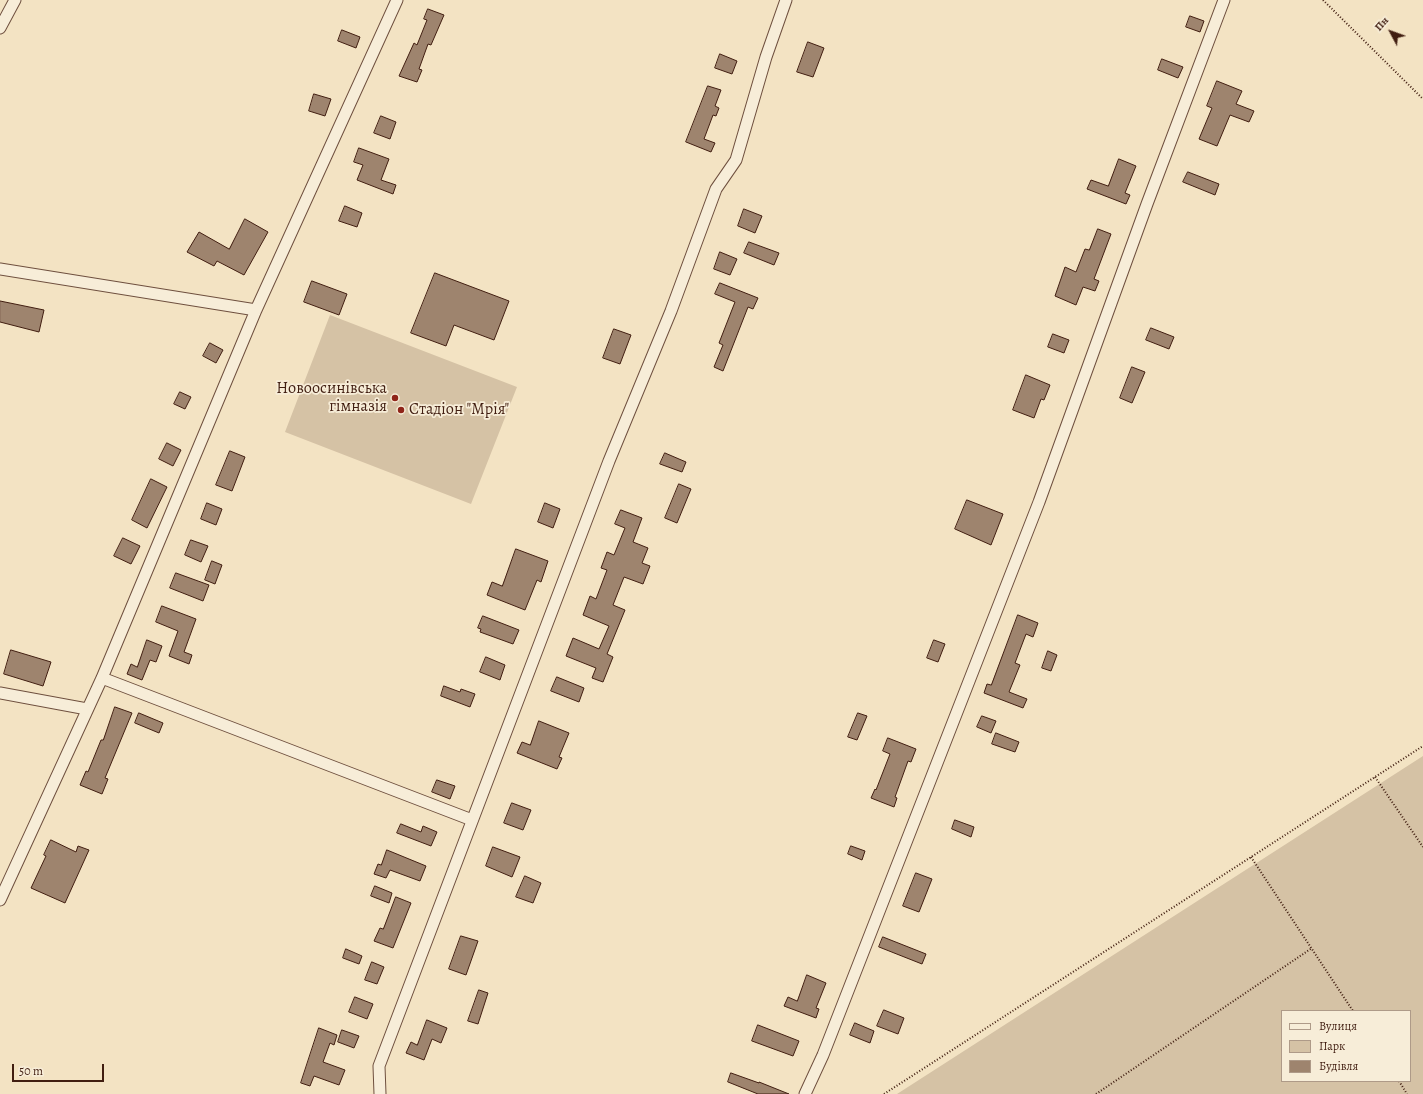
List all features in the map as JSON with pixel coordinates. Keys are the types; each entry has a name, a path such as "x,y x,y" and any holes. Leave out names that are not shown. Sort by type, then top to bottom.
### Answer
{"street":[{"path":"0,28 15,0"},
{"path":"0,900 102,678 256,310 397,0"},
{"path":"380,1094 380,1066 609,461 671,311 716,189 736,160 766,57 786,0"},
{"path":"805,1094 826,1047 1039,502 1147,204 1224,0"},
{"path":"0,269 256,310"},
{"path":"102,678 472,820"},
{"path":"0,693 87,709"}],"path":[{"path":"1323,0 1423,99"},
{"path":"884,1094 1423,746"},
{"path":"1375,777 1423,847"},
{"path":"1251,857 1352,1010"},
{"path":"1096,1094 1312,948"},
{"path":"1400,1082 1407,1094"}],"green space":[{"name":"Стадіон \"Мрія\"","path":"330,315 517,387 471,504 285,432"},
{"path":"1423,756 1423,1094 897,1094"}],"building":[{"path":"428,9 444,15 431,45 428,44 419,69 422,70 417,82 399,76 414,43 417,45 427,20 424,19"},
{"path":"1190,16 1204,21 1200,32 1186,27"},
{"path":"342,30 360,37 356,48 338,41"},
{"path":"808,42 824,48 813,77 797,72"},
{"path":"720,54 737,61 732,74 715,68"},
{"path":"1162,59 1183,67 1178,78 1158,70"},
{"path":"1217,81 1242,91 1236,104 1254,111 1249,122 1230,115 1217,146 1199,139 1212,108 1207,106"},
{"path":"708,86 721,90 715,106 719,108 716,116 713,115 704,139 715,143 711,152 686,142"},
{"path":"314,94 331,99 325,116 309,111"},
{"path":"381,116 396,122 390,139 374,133"},
{"path":"359,148 389,159 381,180 396,185 393,194 357,180 363,165 354,162"},
{"path":"1119,159 1136,166 1125,193 1130,195 1126,204 1087,189 1091,180 1108,186"},
{"path":"1188,172 1219,184 1215,195 1183,182"},
{"path":"345,206 362,213 357,227 339,221"},
{"path":"744,209 762,216 755,233 738,226"},
{"path":"245,219 268,232 244,275 217,261 214,266 187,252 199,232 229,249"},
{"path":"1098,229 1111,234 1094,279 1099,281 1095,291 1083,287 1076,305 1055,296 1065,267 1076,272 1085,249 1089,250"},
{"path":"749,242 779,253 774,265 744,253"},
{"path":"720,252 737,259 730,275 714,269"},
{"path":"435,273 509,301 494,340 454,325 446,346 411,333"},
{"path":"312,281 347,294 339,315 304,302"},
{"path":"720,283 758,298 753,309 748,307 723,371 714,367 723,345 719,343 735,302 715,294"},
{"path":"0,301 44,310 39,332 0,322"},
{"path":"1151,328 1174,337 1169,349 1146,340"},
{"path":"614,329 631,335 620,364 603,358"},
{"path":"1053,334 1069,340 1064,353 1048,347"},
{"path":"210,343 223,350 216,363 203,356"},
{"path":"1132,367 1145,372 1132,403 1120,398"},
{"path":"1026,375 1050,385 1044,400 1041,399 1034,418 1013,410"},
{"path":"180,392 191,397 185,409 174,404"},
{"path":"167,443 181,450 173,466 159,459"},
{"path":"230,451 245,457 232,491 216,485"},
{"path":"665,453 686,462 682,472 660,464"},
{"path":"151,479 167,487 147,528 132,520"},
{"path":"679,484 691,489 677,523 665,518"},
{"path":"967,500 1003,514 991,545 955,529"},
{"path":"207,503 222,509 216,525 201,519"},
{"path":"545,503 560,509 553,528 538,522"},
{"path":"621,510 642,518 633,542 648,548 642,563 650,566 643,584 624,577 613,605 625,610 607,654 613,657 603,682 592,678 596,668 566,656 573,638 599,649 609,626 583,615 590,596 596,599 607,570 601,568 607,552 614,555 625,528 615,524"},
{"path":"123,538 140,546 131,564 114,556"},
{"path":"191,540 208,546 201,562 185,555"},
{"path":"516,549 548,561 541,582 537,580 525,610 487,595 492,582 502,586"},
{"path":"212,561 222,565 215,584 205,580"},
{"path":"176,573 209,585 203,601 170,588"},
{"path":"162,606 196,619 184,652 192,655 189,664 169,656 178,631 156,622"},
{"path":"1018,615 1038,623 1033,637 1026,634 1015,663 1020,665 1009,692 1027,699 1023,708 984,693 987,684 991,685"},
{"path":"483,616 519,630 513,644 480,632 481,629 478,628"},
{"path":"147,640 162,646 156,662 150,660 142,680 127,674 131,664 137,667"},
{"path":"934,640 945,644 938,662 927,658"},
{"path":"11,650 51,662 43,686 4,674"},
{"path":"1048,651 1057,655 1051,671 1042,668"},
{"path":"486,657 505,665 500,680 480,672"},
{"path":"557,677 584,688 579,702 551,691"},
{"path":"444,686 460,692 461,689 475,694 470,707 441,696"},
{"path":"115,707 132,713 105,778 108,779 102,794 80,785 86,771 88,772 101,740 103,740"},
{"path":"139,713 163,723 159,733 135,723"},
{"path":"858,713 867,716 857,740 848,737"},
{"path":"982,716 996,721 991,733 977,727"},
{"path":"539,721 569,733 559,757 562,758 557,769 517,753 522,742 530,745"},
{"path":"996,733 1019,742 1015,752 992,744"},
{"path":"888,738 916,749 911,762 908,761 895,797 897,798 894,807 871,798 875,789 876,790 890,754 883,751"},
{"path":"437,780 455,786 450,799 432,792"},
{"path":"512,803 531,810 523,830 504,823"},
{"path":"955,820 974,827 971,837 952,829"},
{"path":"401,824 421,832 423,826 437,832 431,846 397,833"},
{"path":"51,840 76,852 78,846 89,850 65,903 31,888 46,856 44,855"},
{"path":"851,846 865,851 862,860 848,854"},
{"path":"493,847 520,857 512,877 486,866"},
{"path":"387,850 426,866 420,881 390,870 386,878 374,874 378,864 381,865"},
{"path":"916,873 932,879 919,912 903,906"},
{"path":"525,876 541,883 533,903 516,897"},
{"path":"375,886 392,893 389,903 371,896"},
{"path":"396,897 411,903 393,948 374,941 380,928 383,929"},
{"path":"461,936 478,941 466,975 449,969"},
{"path":"883,937 926,954 922,964 879,947"},
{"path":"346,949 362,956 359,964 343,958"},
{"path":"372,962 384,967 377,984 365,980"},
{"path":"807,975 826,983 816,1008 819,1009 816,1018 784,1006 788,997 797,1001"},
{"path":"479,990 488,993 478,1024 468,1021"},
{"path":"355,997 373,1004 367,1019 349,1012"},
{"path":"884,1010 904,1018 898,1034 877,1026"},
{"path":"427,1020 447,1028 441,1043 432,1039 424,1060 406,1053 411,1042 417,1045"},
{"path":"855,1023 874,1031 870,1043 850,1035"},
{"path":"758,1025 799,1041 793,1056 752,1041"},
{"path":"319,1028 337,1035 334,1045 330,1043 323,1062 345,1070 339,1085 314,1076 310,1086 301,1083"},
{"path":"342,1030 359,1036 354,1048 338,1042"},
{"path":"731,1073 789,1094 758,1094 728,1082"}],"place":[{"name":"Новоосинівська гімназія","path":"395,398"},
{"name":"Стадіон \"Мрія\"","path":"401,410"}]}
